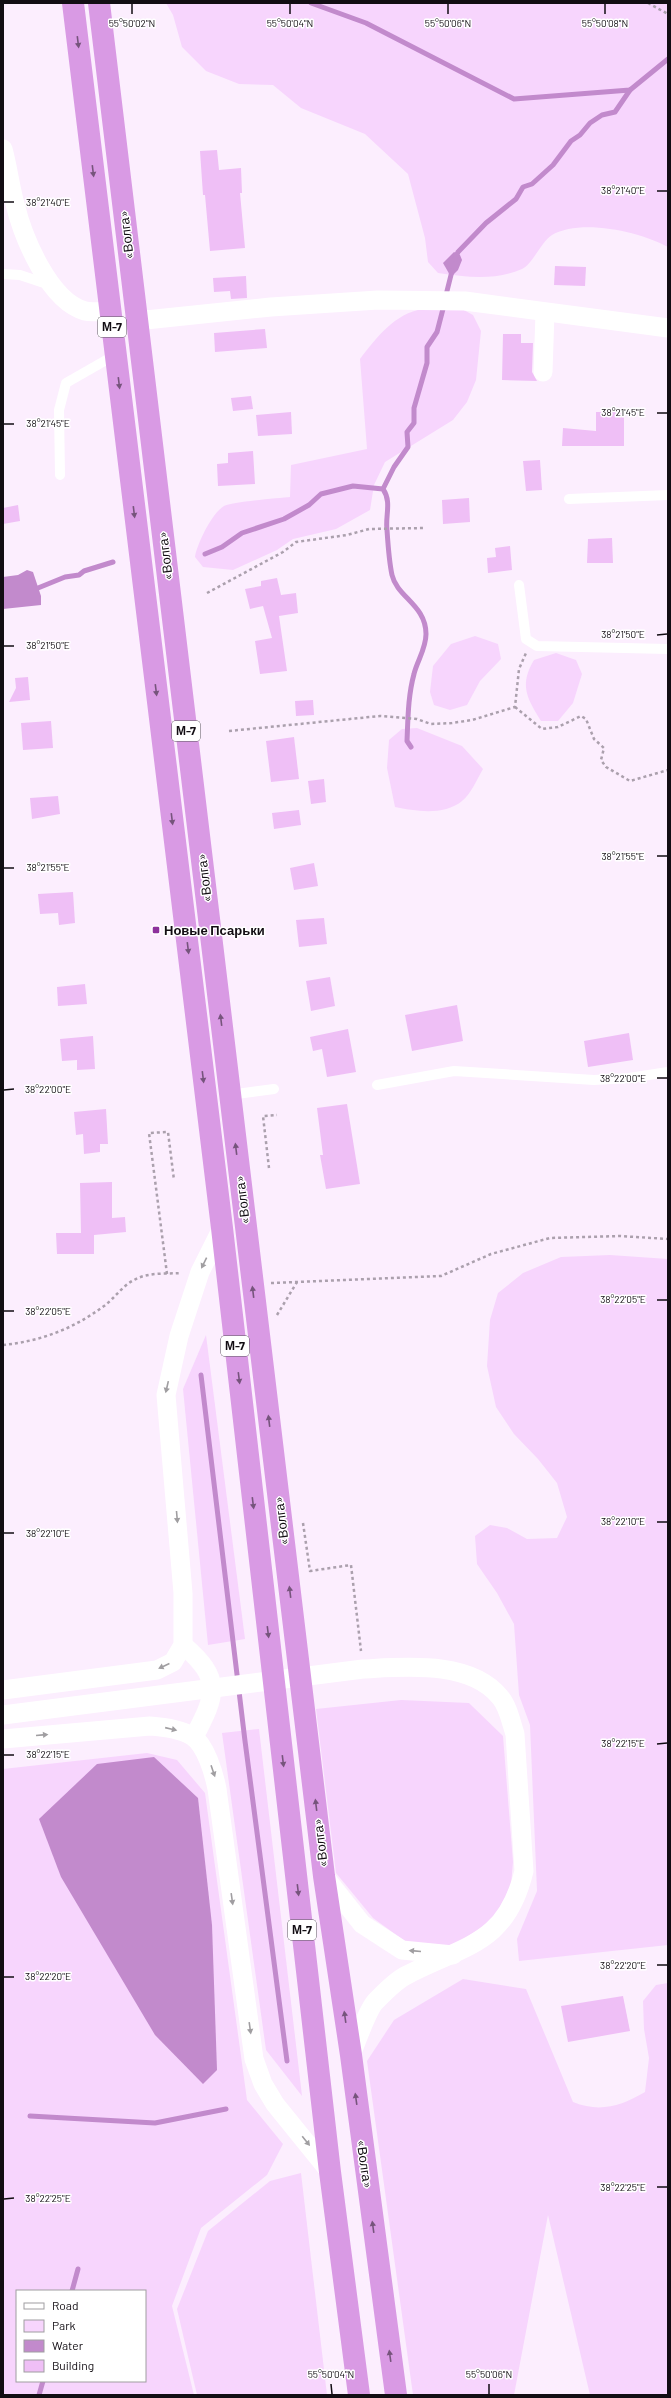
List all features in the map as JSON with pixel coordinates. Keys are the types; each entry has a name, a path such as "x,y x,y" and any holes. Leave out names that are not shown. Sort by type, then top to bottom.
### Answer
{"highway":[{"name":"«Волга»","path":"74,3 115,355 222,1228 330,2172 358,2395"},
{"name":"«Волга»","path":"99,3 324,1876 351,2055 396,2395"}],"street":[{"path":"3,150 15,204 30,245 52,285 65,301 86,311 110,311"},
{"path":"136,321 271,307 378,300 465,301 545,313 668,328"},
{"path":"543,372 545,313"},
{"path":"3,1690 157,1670 173,1662 183,1645 183,1593 166,1395 179,1336 200,1272 222,1228"},
{"path":"183,1645 200,1659 208,1672 212,1688 211,1703 194,1737"},
{"path":"3,1715 362,1662 421,1666 449,1670 479,1680 500,1697 510,1717 515,1734 524,1871 519,1893 506,1916 478,1943 403,1977 373,2004 351,2055"},
{"path":"3,1739 150,1726 173,1729 194,1737 208,1758 214,1772 254,2059 263,2084 275,2104 330,2172"},
{"path":"324,1876 362,1924 402,1950 454,1955"}],"lane":[{"path":"3,274 20,275 52,285"},
{"path":"60,475 59,410 66,383 115,355"},
{"path":"569,499 668,495"},
{"path":"519,585 526,639 537,646 668,649"},
{"path":"377,1086 454,1071 594,1080 629,1078 668,1072"},
{"path":"229,1095 274,1089"}],"path":[{"path":"648,3 668,14"},
{"path":"207,593 283,552 296,542 347,535 369,529 424,528"},
{"path":"515,707 519,669 525,654 533,643"},
{"path":"229,731 380,716 417,719 431,724 452,723 472,720 515,707"},
{"path":"515,707 542,729 558,727 581,716 586,718 594,739 604,748 601,760 606,767 630,780 668,770"},
{"path":"269,1168 263,1116 277,1114"},
{"path":"167,1274 149,1133 168,1132 174,1180"},
{"path":"252,1284 441,1276 491,1254 550,1238 620,1236 668,1239"},
{"path":"3,1344 27,1342 66,1330 105,1305 133,1280 149,1275 200,1272"},
{"path":"274,1318 297,1282"},
{"path":"302,1516 310,1571 351,1565 362,1662"}],"green space":[{"path":"166,3 668,3 668,247 643,236 627,232 594,227 579,228 564,230 552,235 548,238 526,267 512,273 491,277 480,277 438,273 428,262 425,238 408,174 365,134 301,108 273,85 239,84 206,71 182,47 173,15"},
{"path":"432,308 460,308 473,315 481,331 476,380 467,402 453,420 385,462 374,485 370,510 336,529 293,539 277,550 233,570 203,567 195,557 196,551 210,522 224,506 290,497 291,465 367,449 360,359 380,335 395,321 413,311"},
{"path":"475,636 498,644 501,659 480,681 467,705 450,710 434,705 430,692 433,666 451,644"},
{"path":"556,653 576,660 582,674 573,703 558,721 541,721 529,698 526,684 527,677 534,660"},
{"path":"417,728 462,746 483,769 468,794 455,806 438,811 420,811 395,807 387,768 389,740 402,729"},
{"path":"610,1255 668,1259 668,1945 519,1961 517,1939 537,1891 530,1725 519,1695 514,1624 497,1593 477,1564 475,1536 490,1525 507,1528 527,1539 557,1538 567,1517 557,1483 538,1459 514,1434 496,1407 487,1366 490,1320 498,1293 523,1273 561,1257"},
{"path":"206,1335 245,1639 208,1645 183,1389"},
{"path":"401,1700 469,1703 503,1736 513,1862 511,1885 493,1921 452,1946 406,1942 373,1918 336,1873 316,1709"},
{"path":"259,1729 302,2096 266,2050 222,1733"},
{"path":"147,1753 177,1760 205,1793 247,2100 283,2144 267,2175 201,2228 172,2306 194,2395 3,2395 3,1769"},
{"path":"463,1979 526,1989 573,2102 592,2107 619,2104 645,2092 649,2058 644,2029 643,2001 656,1985 668,1983 668,2395 590,2395 548,2215 514,2395 413,2395 367,2061 394,2020"},
{"path":"301,2173 327,2395 197,2395 177,2309 208,2231 270,2181"}],"water":[{"path":"454,252 460,255 462,260 458,270 451,277 443,263"},
{"path":"27,570 33,572 41,596 41,605 3,609 3,577 18,575"},
{"path":"154,1757 198,1798 212,1925 217,2070 203,2084 155,2035 61,1877 39,1819 97,1764"}],"building":[{"path":"217,150 219,170 241,168 242,193 240,193 245,248 210,251 205,195 203,195 200,151"},
{"path":"555,266 586,267 585,286 554,285"},
{"path":"246,276 247,298 231,299 230,291 214,292 213,278"},
{"path":"265,329 267,348 215,352 214,333"},
{"path":"503,334 521,334 521,343 533,343 532,372 537,381 502,380"},
{"path":"251,396 253,409 233,411 231,398"},
{"path":"291,412 292,434 258,436 256,415"},
{"path":"596,412 624,412 624,446 562,446 563,428 596,431"},
{"path":"253,451 255,484 218,486 217,464 228,463 228,453"},
{"path":"540,460 542,490 526,491 523,461"},
{"path":"469,498 470,522 443,524 442,500"},
{"path":"18,505 20,521 3,524 3,508"},
{"path":"612,538 613,563 587,563 588,539"},
{"path":"510,546 512,570 488,573 487,558 496,557 495,548"},
{"path":"277,578 281,595 296,593 298,613 279,616 287,671 260,674 255,641 272,638 263,606 250,609 245,589 261,586 261,581"},
{"path":"28,677 30,700 9,702 16,688 15,678"},
{"path":"313,700 314,715 296,716 295,701"},
{"path":"51,721 53,748 23,750 21,723"},
{"path":"294,737 299,779 271,782 266,741"},
{"path":"324,779 326,802 311,804 308,781"},
{"path":"58,796 60,814 32,819 30,798"},
{"path":"299,810 301,825 274,829 272,813"},
{"path":"314,863 318,886 294,890 290,868"},
{"path":"73,892 75,923 59,925 58,913 40,914 38,894"},
{"path":"324,918 327,944 299,947 296,920"},
{"path":"330,977 335,1006 311,1011 306,981"},
{"path":"85,984 87,1004 58,1006 57,987"},
{"path":"457,1005 463,1041 412,1051 405,1015"},
{"path":"348,1029 356,1072 327,1077 322,1049 313,1051 310,1037"},
{"path":"629,1033 633,1060 588,1067 584,1041"},
{"path":"93,1036 95,1069 77,1070 77,1060 62,1061 60,1039"},
{"path":"347,1104 360,1184 326,1189 320,1155 323,1155 317,1108"},
{"path":"106,1109 108,1144 100,1144 100,1152 84,1154 83,1134 76,1135 74,1112"},
{"path":"112,1182 112,1218 125,1217 126,1232 94,1235 94,1254 57,1254 56,1233 81,1233 80,1183"},
{"path":"623,1996 630,2031 568,2042 561,2006"}],"waterway":[{"path":"311,3 366,23 514,99 630,90 668,59"},
{"path":"455,259 458,252 486,223 516,199 523,187 532,184 553,165 571,141 580,135 590,123 602,115 615,112 630,90"},
{"path":"446,295 452,271"},
{"path":"383,489 394,467 408,447 407,432 414,423 414,408 427,363 427,347 437,332 444,305"},
{"path":"205,554 222,547 242,533 284,519 309,505 321,494 353,486 383,489 386,494 388,504 387,525 392,575 399,589 417,608 425,624 425,645 415,669 409,699 407,741 411,747"},
{"path":"38,588 65,577 79,575 84,571 113,562"},
{"path":"201,1375 245,1741 287,2061"},
{"path":"30,2116 155,2123 226,2109"},
{"path":"72,2290 78,2269"},
{"path":"39,2395 43,2382"}],"place":[{"name":"Новые Псарьки","path":"156,930"}]}
